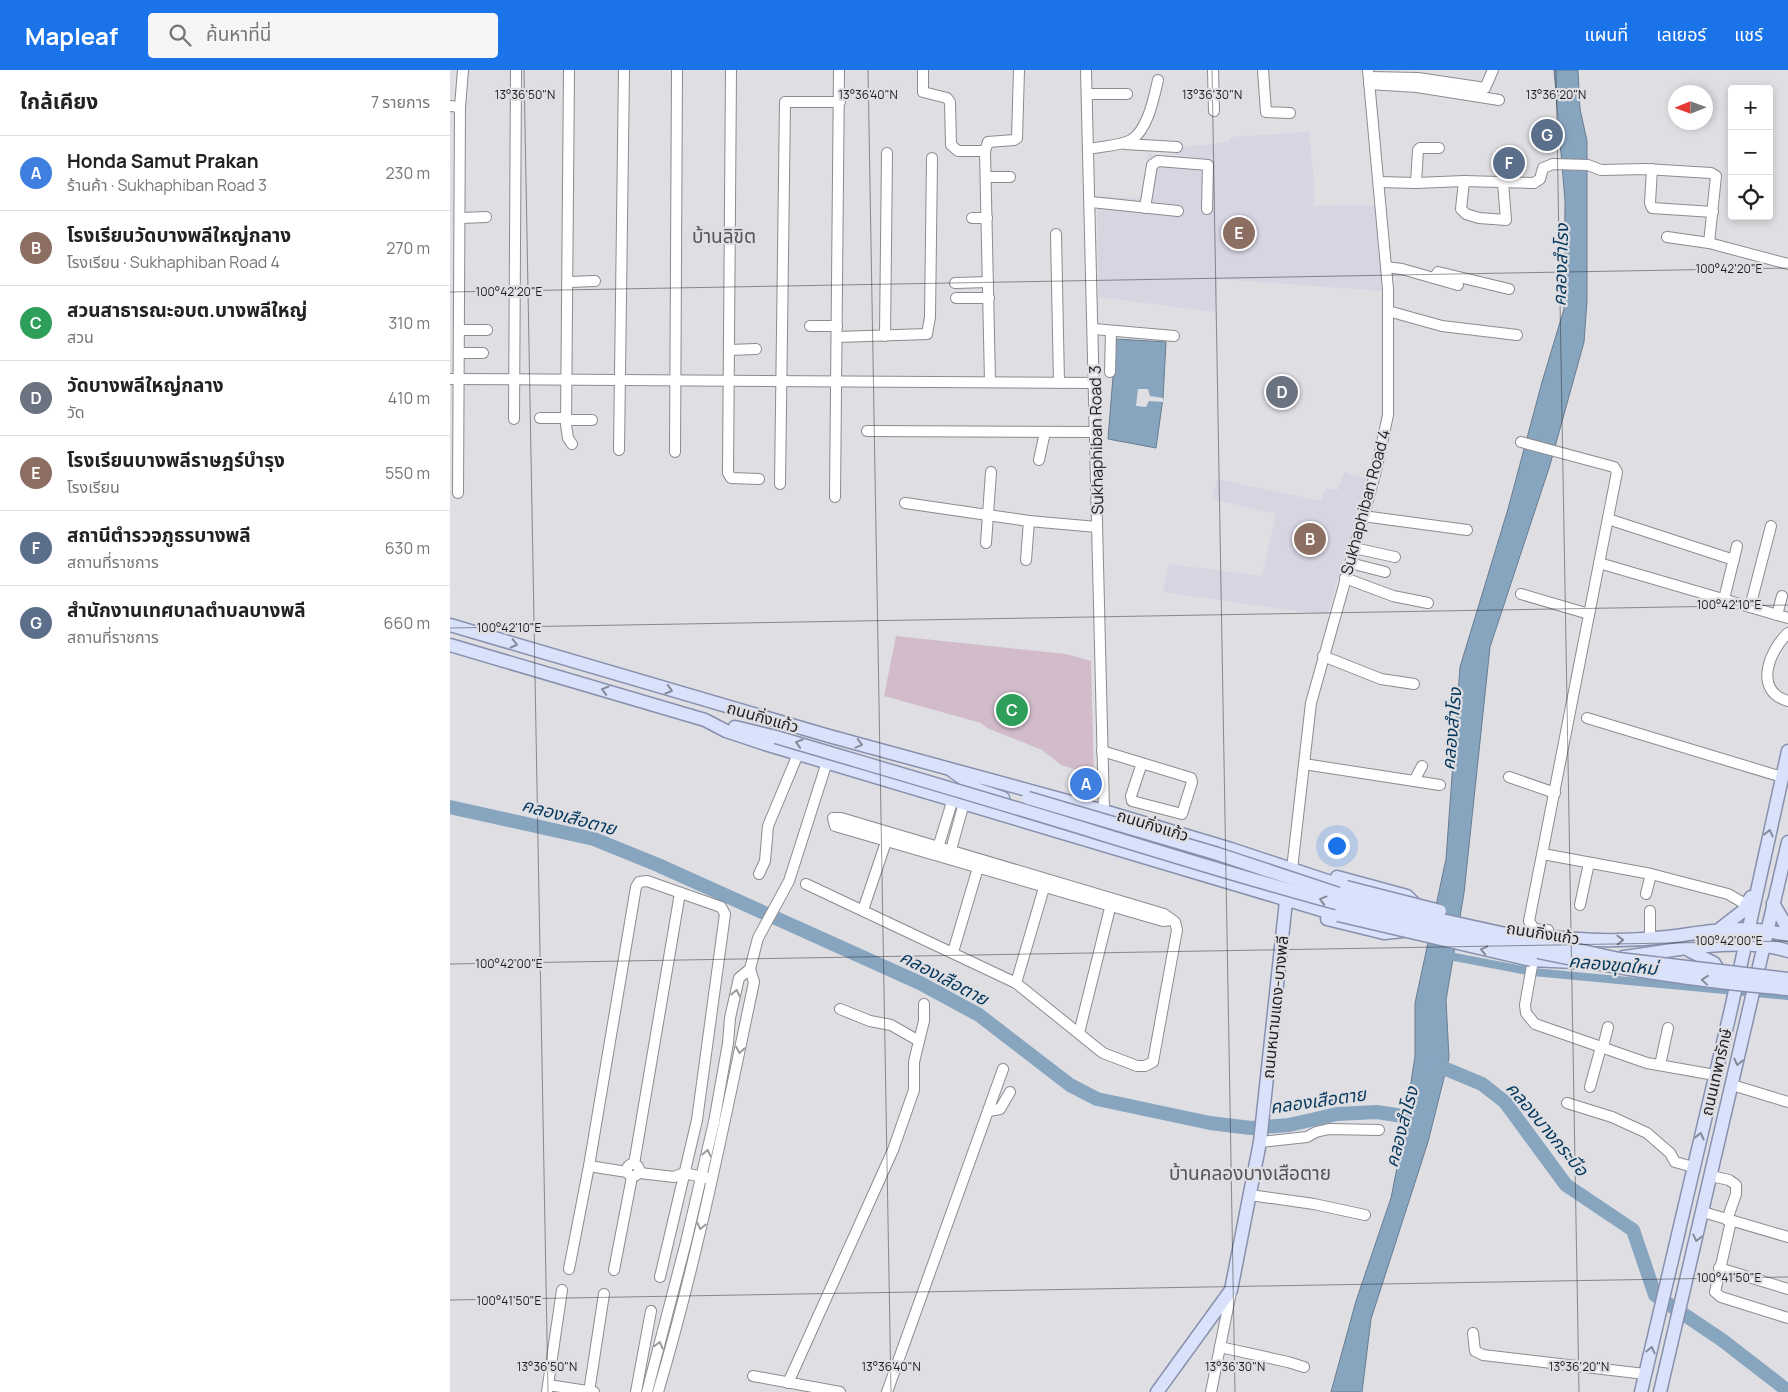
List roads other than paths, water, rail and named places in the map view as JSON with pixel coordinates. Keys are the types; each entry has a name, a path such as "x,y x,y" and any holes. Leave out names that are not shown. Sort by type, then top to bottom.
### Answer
{"main road":[{"name":"ถนนกิ่งแก้ว","path":"450,625 829,736 1104,811 1346,887 1536,935 1600,940 1650,938 1721,928 1748,928 1788,935"},
{"name":"ถนนกิ่งแก้ว","path":"450,645 713,723 732,734 1286,901 1532,967 1563,962 1602,961 1681,949 1744,950 1764,945 1787,951"},
{"path":"713,723 776,737 1277,888 1405,921 1547,954 1631,970 1788,989"},
{"name":"ถนนเทพารักษ์","path":"1641,1392 1731,1009 1788,751"},
{"path":"948,767 969,785 988,793 1287,885 1333,883"},
{"path":"962,779 1218,854 1360,900 1401,911 1619,959 1788,979"},
{"name":"ถนนเทพารักษ์","path":"1660,1392 1788,842"},
{"path":"1300,905 1320,917 1384,933 1399,933 1408,928 1414,903 1407,896 1398,892 1337,877 1304,874"},
{"path":"1721,928 1747,905 1760,881"},
{"name":"ถนนหนามแดง-บางพลี","path":"1157,1392 1231,1290 1263,1118 1286,901"},
{"path":"1773,904 1788,929"},
{"path":"1681,949 1706,957 1719,968 1724,979 1731,1009"},
{"path":"1761,961 1776,952 1787,951"}],"street":[{"path":"458,493 454,425 454,379 459,353 460,330 461,218 455,107 462,70"},
{"path":"514,419 516,70"},
{"path":"569,70 567,419 568,438 572,444"},
{"path":"619,450 624,70"},
{"path":"675,452 678,70"},
{"path":"731,70 728,472 731,478 759,479"},
{"path":"835,497 839,70"},
{"path":"923,70 923,92 947,98 950,102 951,145 958,151 985,151"},
{"path":"990,382 985,151 988,142 1014,140 1017,138 1019,70"},
{"name":"Sukhaphiban Road 3","path":"1086,70 1090,149 1104,811"},
{"path":"1213,70 1214,111"},
{"path":"1263,70 1266,112 1290,113"},
{"path":"1369,77 1418,78 1485,88 1493,70"},
{"path":"1369,77 1499,100"},
{"name":"Sukhaphiban Road 4","path":"1292,869 1311,702 1382,446 1388,415 1386,267 1369,77"},
{"path":"1090,149 1121,144 1134,139 1146,121 1153,105 1158,80"},
{"path":"1088,94 1127,94"},
{"path":"780,484 785,102 840,102"},
{"path":"1121,144 1176,147"},
{"path":"1416,183 1418,150 1420,148 1439,148"},
{"path":"885,336 887,153"},
{"path":"810,326 885,336 923,335 929,330 932,158"},
{"path":"1146,208 1152,165 1158,161 1208,165 1207,209"},
{"path":"1379,182 1464,181 1537,183 1543,168 1553,164 1588,165 1600,170 1652,169 1711,173 1716,176 1709,243"},
{"path":"1652,169 1650,203 1652,208 1713,212"},
{"path":"986,177 1010,177"},
{"path":"1464,181 1461,209 1466,214 1506,220 1503,182"},
{"path":"1090,202 1178,211"},
{"path":"461,218 486,217"},
{"path":"972,218 987,218"},
{"path":"1056,234 1059,383"},
{"path":"1666,237 1709,243 1788,264"},
{"path":"1386,267 1458,285"},
{"path":"1434,278 1438,272 1509,289"},
{"path":"569,282 596,281"},
{"path":"955,283 988,282"},
{"path":"956,298 988,298"},
{"path":"1388,311 1442,326 1517,335"},
{"path":"1094,328 1174,336"},
{"path":"460,330 487,330"},
{"path":"1110,372 1111,331"},
{"path":"729,350 756,349"},
{"path":"459,353 483,353"},
{"path":"454,379 1094,383"},
{"path":"540,418 592,420"},
{"path":"867,431 1095,432"},
{"path":"1039,460 1039,450 1044,432"},
{"path":"1521,442 1616,469 1590,614 1529,921 1530,926 1538,930 1586,934 1600,940"},
{"path":"986,543 991,472"},
{"path":"905,503 1029,521 1097,527"},
{"path":"1363,516 1467,530"},
{"path":"1608,519 1734,560"},
{"path":"1026,560 1029,521"},
{"path":"1750,607 1771,526"},
{"path":"1724,599 1737,546"},
{"path":"1354,548 1395,557"},
{"path":"1350,563 1385,572"},
{"path":"1599,563 1788,618"},
{"path":"1345,578 1393,596 1428,603"},
{"path":"1521,594 1590,614"},
{"path":"1777,615 1782,596"},
{"path":"1788,633 1771,654 1768,671 1771,689 1777,698 1788,701"},
{"path":"1323,656 1381,678 1414,684"},
{"path":"1587,718 1782,777"},
{"path":"1102,751 1142,763 1191,778 1192,782 1182,814 1132,801 1142,763"},
{"path":"759,874 765,861 768,826 798,754"},
{"path":"658,1392 707,1178 736,1078 754,982 750,969 758,938 789,881 827,762"},
{"path":"1304,764 1440,786"},
{"path":"1414,781 1422,766"},
{"path":"1509,777 1554,793"},
{"path":"937,851 958,801"},
{"path":"949,855 954,836 958,801"},
{"path":"944,832 954,836"},
{"path":"806,884 953,952 1016,984 1103,1053 1137,1066 1146,1066 1153,1062 1177,930 1175,922 1171,920 1163,921 1112,903 888,836 864,910"},
{"path":"1543,854 1651,874 1728,894 1747,905"},
{"path":"1580,905 1589,863"},
{"path":"953,952 979,864"},
{"path":"1646,894 1651,874"},
{"path":"568,1269 589,1166 636,887 639,882 647,881 721,907 724,910 725,918 701,1094 680,1179 660,1277"},
{"path":"1016,984 1045,884"},
{"path":"1286,901 1287,885"},
{"path":"614,1270 633,1171 680,892"},
{"path":"1079,1033 1112,903"},
{"path":"1650,911 1650,938"},
{"path":"1532,967 1525,1005 1526,1013 1535,1024 1660,1066 1715,1075"},
{"path":"707,1178 739,978 750,969"},
{"path":"788,1383 893,1150 914,1090 914,1062 924,1021 924,1004"},
{"path":"840,1009 870,1021 891,1025 919,1041"},
{"path":"730,1027 744,1030"},
{"path":"1590,1086 1608,1027"},
{"path":"1660,1066 1668,1028"},
{"path":"887,1392 1004,1068"},
{"path":"1732,1085 1788,1102"},
{"path":"989,1111 1000,1109 1010,1092"},
{"path":"1568,1102 1612,1117 1647,1133 1670,1153 1675,1162 1693,1167"},
{"path":"1260,1139 1308,1137 1316,1132 1329,1129 1379,1130"},
{"path":"589,1166 680,1179 707,1178"},
{"path":"1711,1176 1729,1180 1736,1185 1736,1194 1715,1292 1721,1297 1788,1318"},
{"path":"680,1179 704,1191"},
{"path":"647,1392 704,1191"},
{"path":"1250,1195 1366,1214"},
{"path":"1702,1212 1788,1238"},
{"path":"1719,1268 1788,1289"},
{"path":"562,1290 548,1388 591,1392 604,1294"},
{"name":"ถนนหนามแดง-บางพลี","path":"1211,1392 1231,1290"},
{"path":"636,1392 651,1311"},
{"path":"1473,1333 1475,1351 1483,1355 1645,1374"},
{"path":"1220,1346 1288,1362 1304,1368"},
{"path":"753,1376 840,1392"}],"water":[{"path":"1554,70 1578,70 1580,109 1587,141 1587,301 1584,342 1550,465 1490,647 1464,893 1446,1000 1449,1058 1428,1142 1371,1319 1362,1392 1331,1392 1356,1301 1391,1198 1401,1148 1415,1056 1415,1003 1446,859 1460,667 1508,509 1542,382 1564,309 1565,201"},
{"path":"1116,339 1166,342 1163,398 1156,448 1108,439"}],"waterway":[{"name":"คลองเสือตาย","path":"450,807 594,839 658,865 920,983 979,1015 1070,1085 1097,1099 1210,1123 1251,1128 1289,1125 1337,1114 1377,1112 1422,1119"},
{"name":"คลองขุดใหม่","path":"1444,955 1533,972 1788,996"},
{"name":"คลองบางกระบือ","path":"1434,1064 1482,1084 1505,1102 1566,1185 1633,1230 1655,1295 1722,1340 1788,1391"}],"place":[{"name":"สำนักงานเทศบาลตำบลบางพลี","path":"1547,135"},
{"name":"สถานีตำรวจภูธรบางพลี","path":"1509,163"},
{"name":"โรงเรียนบางพลีราษฎร์บำรุง","path":"1239,233"},
{"name":"วัดบางพลีใหญ่กลาง","path":"1282,392"},
{"name":"โรงเรียนวัดบางพลีใหญ่กลาง","path":"1310,539"},
{"name":"สวนสาธารณะอบต.บางพลีใหญ่","path":"1012,710"},
{"name":"Honda Samut Prakan","path":"1086,784"}],"district":[{"name":"บ้านลิขิต","path":"724,236"},
{"name":"บ้านคลองบางเสือตาย","path":"1250,1173"}],"water label":[{"name":"คลองสำโรง","path":"1561,265"},
{"name":"คลองสำโรง","path":"1452,729"},
{"name":"คลองสำโรง","path":"1402,1127"}]}
